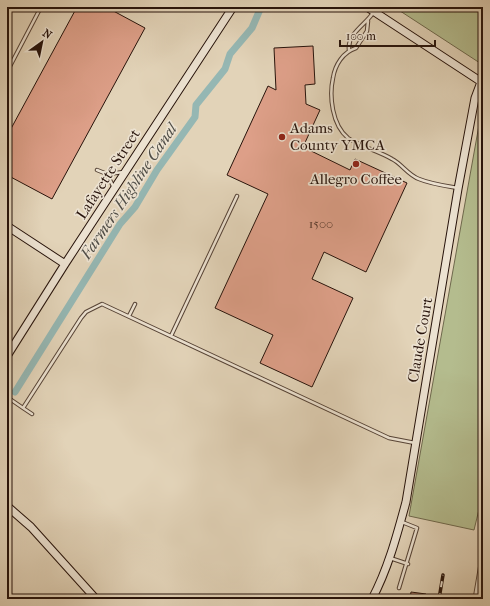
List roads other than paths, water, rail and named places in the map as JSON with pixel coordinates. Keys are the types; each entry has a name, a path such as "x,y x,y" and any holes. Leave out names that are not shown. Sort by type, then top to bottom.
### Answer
{"street":[{"name":"Lafayette Street","path":"7,356 124,172 233,7"},
{"path":"368,7 482,83"},
{"name":"Claude Court","path":"372,599 390,558 406,502 474,98 482,83"},
{"path":"7,226 65,264"},
{"path":"7,506 31,527 96,599"},
{"path":"476,599 483,558"}],"lane":[{"path":"8,70 41,7"},
{"path":"349,50 348,44 359,27 368,21 374,12"},
{"path":"368,21 367,31 356,48 349,50 340,59 333,74 330,92 335,116 348,137 396,161 420,180 458,188"},
{"path":"97,170 106,174 124,172"},
{"path":"106,174 114,188"},
{"path":"171,336 237,196"},
{"path":"23,408 86,312 102,304 389,438 416,443"},
{"path":"129,316 135,304"},
{"path":"7,341 14,345"},
{"path":"7,397 32,414"},
{"path":"399,588 408,564 417,528 401,522"},
{"path":"390,558 408,564"}],"waterway":[{"name":"Farmers Highline Canal","path":"15,392 120,224 135,207 157,170 195,117 196,105 225,69 230,54 252,28 261,7"}],"railway":[{"path":"439,599 443,575"}],"place":[{"name":"Adams County YMCA","path":"282,137"},
{"name":"Allegro Coffee","path":"356,164"}]}
